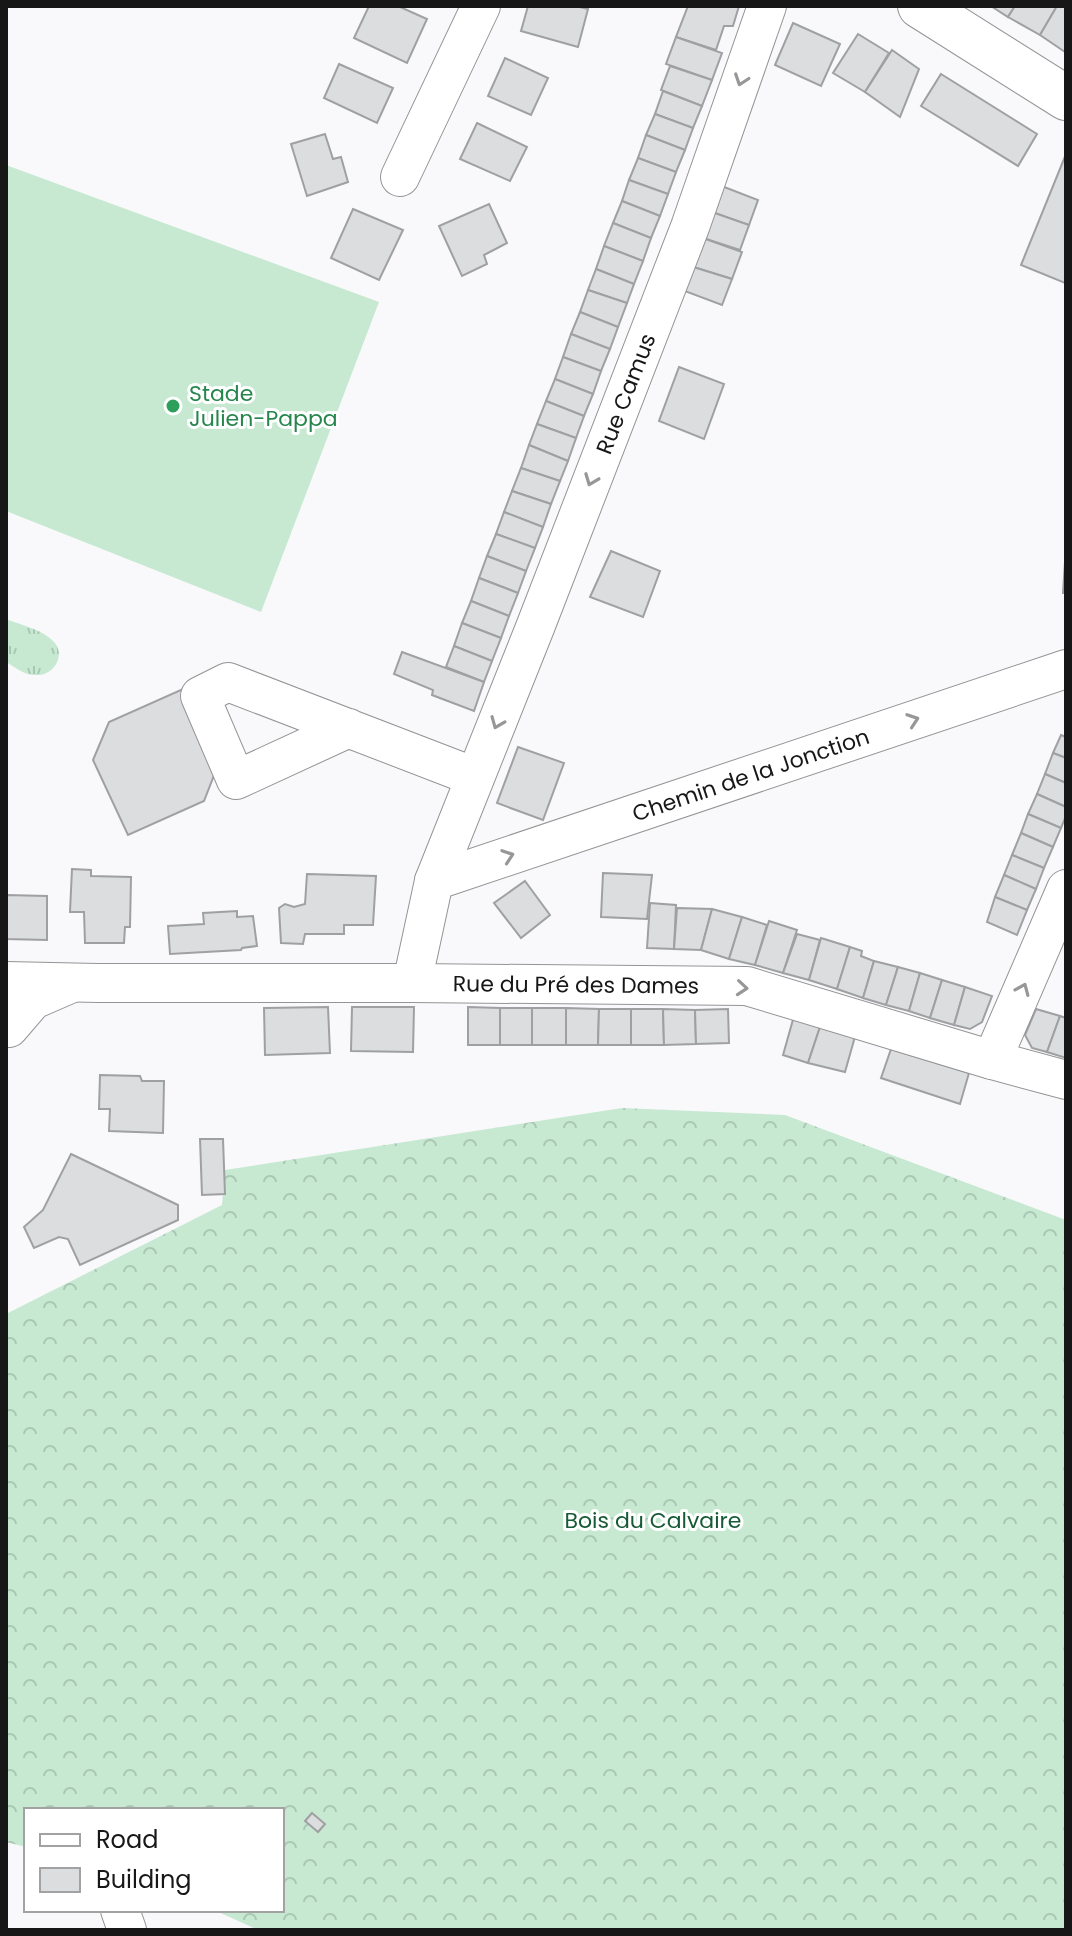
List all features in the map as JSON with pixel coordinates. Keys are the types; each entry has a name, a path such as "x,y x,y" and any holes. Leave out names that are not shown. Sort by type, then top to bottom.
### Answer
{"main road":[{"path":"920,6 1066,98"}],"street":[{"path":"400,177 481,6"},
{"name":"Rue Camus","path":"412,983 434,881 690,227 767,6"},
{"name":"Chemin de la Jonction","path":"434,881 1066,669"},
{"path":"349,728 475,777"},
{"path":"992,1060 1066,889"},
{"name":"Rue du Pré des Dames","path":"6,981 747,986 1066,1080"},
{"name":"Rue du Pré des Dames","path":"7,1025 33,1000 71,983"}],"green space":[{"name":"Stade Julien-Pappa","path":"6,165 379,302 261,612 6,511"},
{"path":"6,619 37,630 53,641 59,652 53,669 42,675 31,675 6,662"},
{"name":"Bois du Calvaire","path":"622,1108 785,1115 1066,1220 1066,1930 258,1930 218,1912 284,1912 284,1808 24,1808 24,1846 6,1842 6,1314 222,1205 225,1170"}],"building":[{"path":"369,6 398,6 427,19 407,63 354,38"},
{"path":"528,6 588,9 578,47 521,31"},
{"path":"688,6 739,6 733,26 724,26 716,50 676,37"},
{"path":"991,6 1015,6 1008,17"},
{"path":"1015,6 1057,6 1040,35 1008,17"},
{"path":"1057,6 1066,6 1065,52 1040,35"},
{"path":"793,23 840,44 821,86 775,65"},
{"path":"858,34 889,53 865,92 833,73"},
{"path":"676,37 722,53 712,80 666,64"},
{"path":"892,50 919,69 900,117 865,92"},
{"path":"505,58 548,78 531,115 488,96"},
{"path":"339,64 393,88 377,123 324,98"},
{"path":"670,66 712,80 702,106 661,90"},
{"path":"941,74 1037,134 1018,166 921,106"},
{"path":"663,91 702,106 693,128 655,114"},
{"path":"655,114 693,128 685,150 646,135"},
{"path":"477,123 527,147 510,181 460,159"},
{"path":"325,134 333,159 341,157 348,182 307,196 291,144"},
{"path":"646,135 685,150 676,172 638,158"},
{"path":"1066,154 1066,279 1065,283 1021,265"},
{"path":"638,158 676,172 668,194 629,180"},
{"path":"629,180 668,194 660,216 622,201"},
{"path":"719,185 758,200 749,225 709,211"},
{"path":"622,201 660,216 651,238 613,223"},
{"path":"489,204 507,243 484,255 487,264 462,276 439,226"},
{"path":"353,209 403,230 379,280 331,258"},
{"path":"709,211 749,225 740,250 700,237"},
{"path":"613,223 651,238 643,261 604,246"},
{"path":"700,237 742,252 732,279 690,266"},
{"path":"604,246 643,261 634,284 596,269"},
{"path":"690,266 732,279 722,305 682,290"},
{"path":"596,269 634,284 627,303 588,290"},
{"path":"588,290 627,303 618,327 580,312"},
{"path":"580,312 618,327 610,349 571,334"},
{"path":"571,334 610,349 601,371 563,357"},
{"path":"563,357 601,371 593,394 555,379"},
{"path":"679,367 724,384 704,439 659,421"},
{"path":"555,379 593,394 584,416 546,401"},
{"path":"546,401 584,416 576,438 537,424"},
{"path":"537,424 576,438 568,461 529,445"},
{"path":"529,445 568,461 560,481 521,468"},
{"path":"521,468 560,481 551,504 512,491"},
{"path":"512,491 551,504 543,527 504,512"},
{"path":"504,512 543,527 535,548 496,534"},
{"path":"496,534 535,548 526,571 487,556"},
{"path":"1066,546 1066,593 1063,593"},
{"path":"611,551 660,571 643,617 590,597"},
{"path":"487,556 526,571 518,593 479,578"},
{"path":"479,578 518,593 509,616 471,601"},
{"path":"471,601 509,616 501,638 462,623"},
{"path":"462,623 501,638 492,661 454,646"},
{"path":"454,646 492,661 484,682 446,667"},
{"path":"402,652 484,682 474,711 432,695 433,690 394,674"},
{"path":"183,689 218,765 204,801 128,835 93,760 109,722"},
{"path":"1061,735 1066,737 1066,758 1053,753"},
{"path":"518,747 564,763 543,820 497,803"},
{"path":"1053,753 1066,758 1066,783 1045,774"},
{"path":"1045,774 1066,783 1066,807 1037,794"},
{"path":"1037,794 1066,807 1061,828 1028,814"},
{"path":"1028,814 1061,828 1053,847 1021,833"},
{"path":"1021,833 1053,847 1044,868 1012,855"},
{"path":"1012,855 1044,868 1036,889 1004,875"},
{"path":"72,869 91,870 91,876 131,877 130,927 125,927 124,943 85,943 84,912 70,912"},
{"path":"603,873 652,875 647,919 601,917"},
{"path":"307,874 376,876 373,925 344,925 344,934 305,934 303,944 281,943 279,908 285,904 294,907 305,904"},
{"path":"1004,875 1036,889 1027,910 995,897"},
{"path":"525,881 550,915 521,938 494,903"},
{"path":"6,895 47,896 47,940 6,939"},
{"path":"995,897 1027,910 1017,935 987,922"},
{"path":"650,903 676,905 674,949 647,948"},
{"path":"677,908 712,909 701,950 674,949"},
{"path":"712,909 742,917 729,959 701,950"},
{"path":"237,911 237,917 253,916 257,946 241,950 170,954 168,926 204,924 203,913"},
{"path":"742,917 767,925 755,965 729,959"},
{"path":"769,921 797,930 783,973 755,965"},
{"path":"797,934 820,940 809,980 783,973"},
{"path":"821,938 850,947 837,989 809,980"},
{"path":"850,947 862,951 861,956 874,961 863,998 837,989"},
{"path":"874,961 898,967 886,1005 863,998"},
{"path":"898,967 920,973 909,1011 886,1005"},
{"path":"920,973 942,980 930,1018 909,1011"},
{"path":"942,980 965,987 954,1025 930,1018"},
{"path":"965,987 992,996 982,1022 970,1029 954,1025"},
{"path":"328,1007 330,1053 265,1055 264,1008"},
{"path":"352,1007 414,1007 413,1052 351,1051"},
{"path":"468,1007 500,1008 500,1045 468,1045"},
{"path":"500,1008 532,1008 532,1045 500,1045"},
{"path":"532,1008 566,1008 566,1045 532,1045"},
{"path":"566,1008 599,1009 598,1045 566,1045"},
{"path":"599,1009 631,1009 631,1045 598,1045"},
{"path":"631,1009 663,1009 664,1045 631,1045"},
{"path":"663,1009 695,1010 696,1044 664,1045"},
{"path":"728,1009 729,1043 696,1044 695,1010"},
{"path":"1036,1009 1060,1016 1047,1052 1032,1048 1025,1035"},
{"path":"794,1016 821,1024 808,1063 783,1055"},
{"path":"1060,1016 1066,1018 1066,1058 1047,1052"},
{"path":"821,1024 856,1033 845,1072 808,1063"},
{"path":"891,1049 969,1073 960,1104 881,1078"},
{"path":"100,1075 140,1076 142,1081 164,1081 163,1133 109,1131 110,1109 99,1109"},
{"path":"200,1139 223,1139 225,1194 202,1195"},
{"path":"71,1154 178,1205 178,1220 80,1265 68,1239 59,1237 34,1248 24,1227 43,1210"},
{"path":"312,1813 325,1824 318,1832 305,1821"}],"place":[{"name":"Stade Julien-Pappa","path":"173,406"}]}
